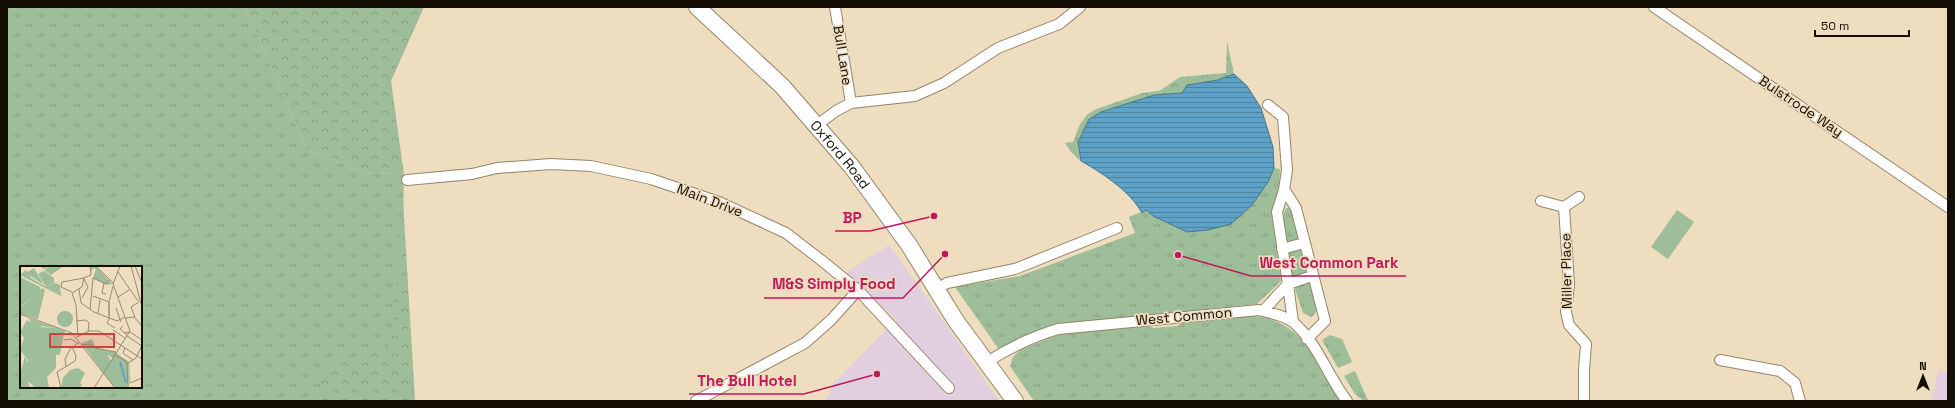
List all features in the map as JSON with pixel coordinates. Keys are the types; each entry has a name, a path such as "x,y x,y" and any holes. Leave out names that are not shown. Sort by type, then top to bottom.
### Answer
{"main road":[{"name":"Oxford Road","path":"697,7 768,72 817,125 884,208 935,290 985,363 1015,401"}],"street":[{"name":"Bull Lane","path":"835,7 851,103"},
{"path":"817,125 836,111 851,103 915,96 944,83 998,48 1060,24 1080,7"},
{"name":"Bulstrode Way","path":"1654,7 1948,207"},
{"path":"1268,105 1282,117 1286,170 1284,190 1277,212 1293,322"},
{"name":"Main Drive","path":"407,180 472,174 497,168 551,164 591,166 651,179 719,202 786,233 858,290 949,388"},
{"path":"1284,190 1296,208 1312,276 1325,322 1308,339"},
{"path":"1541,201 1564,207 1579,197"},
{"name":"Miller Place","path":"1564,207 1569,284 1566,312 1569,325 1586,344 1584,401"},
{"path":"935,290 947,283 1015,269 1117,228"},
{"path":"1282,249 1304,243"},
{"path":"1263,311 1288,284 1312,276"},
{"path":"696,401 805,342 831,320 858,290"},
{"name":"West Common","path":"985,363 1032,337 1058,329 1249,310 1263,311 1279,315 1293,322 1308,339 1347,401"},
{"path":"1720,360 1780,370 1795,383 1800,401"}],"shaded area":[{"path":"889,245 999,401 825,401 834,383 896,320 847,272"},
{"path":"1939,369 1948,373 1948,401 1931,401"}],"green space":[{"path":"7,7 245,7 307,150 364,172 404,175 399,383 392,401 7,401"},
{"path":"245,7 424,7 391,81 404,175 364,172 307,150"},
{"path":"1227,41 1234,74 1218,80 1187,85 1182,93 1154,95 1101,112 1089,118 1078,142 1081,161 1071,152 1065,143 1073,142 1080,124 1087,115 1094,110 1142,93 1159,91 1180,77 1226,73"},
{"path":"1274,168 1280,169 1279,189 1272,215 1281,281 1257,304 1062,324 1006,347 998,348 955,287 1020,276 1135,233 1129,217 1146,210 1153,216 1187,232 1268,182"},
{"path":"403,200 415,401 320,401 320,372 391,343"},
{"path":"1286,208 1292,208 1300,240 1286,245 1283,217"},
{"path":"1677,210 1694,222 1668,259 1651,247"},
{"path":"1300,249 1308,270 1306,273 1292,277 1287,257 1288,251"},
{"path":"1307,281 1310,283 1317,306 1315,314 1311,317 1303,313 1295,289 1300,283"},
{"path":"1255,316 1272,320 1286,326 1298,336 1318,359 1343,401 1034,401 1010,366 1013,357 1020,350 1060,334 1142,324 1154,328 1177,326 1191,319"},
{"path":"1330,335 1342,339 1352,362 1338,368 1322,340"},
{"path":"1355,371 1369,401 1364,401 1355,394 1344,376"}],"water":[{"path":"1234,74 1247,86 1261,108 1273,147 1274,168 1268,182 1252,205 1231,224 1208,230 1187,232 1153,216 1146,210 1142,213 1130,197 1115,183 1081,161 1078,142 1089,119 1101,112 1154,95 1182,93 1187,85 1218,80"}],"place":[{"name":"BP","path":"934,216"},
{"name":"M&S Simply Food","path":"945,254"},
{"name":"West Common Park","path":"1178,255"},
{"name":"The Bull Hotel","path":"877,374"}]}
